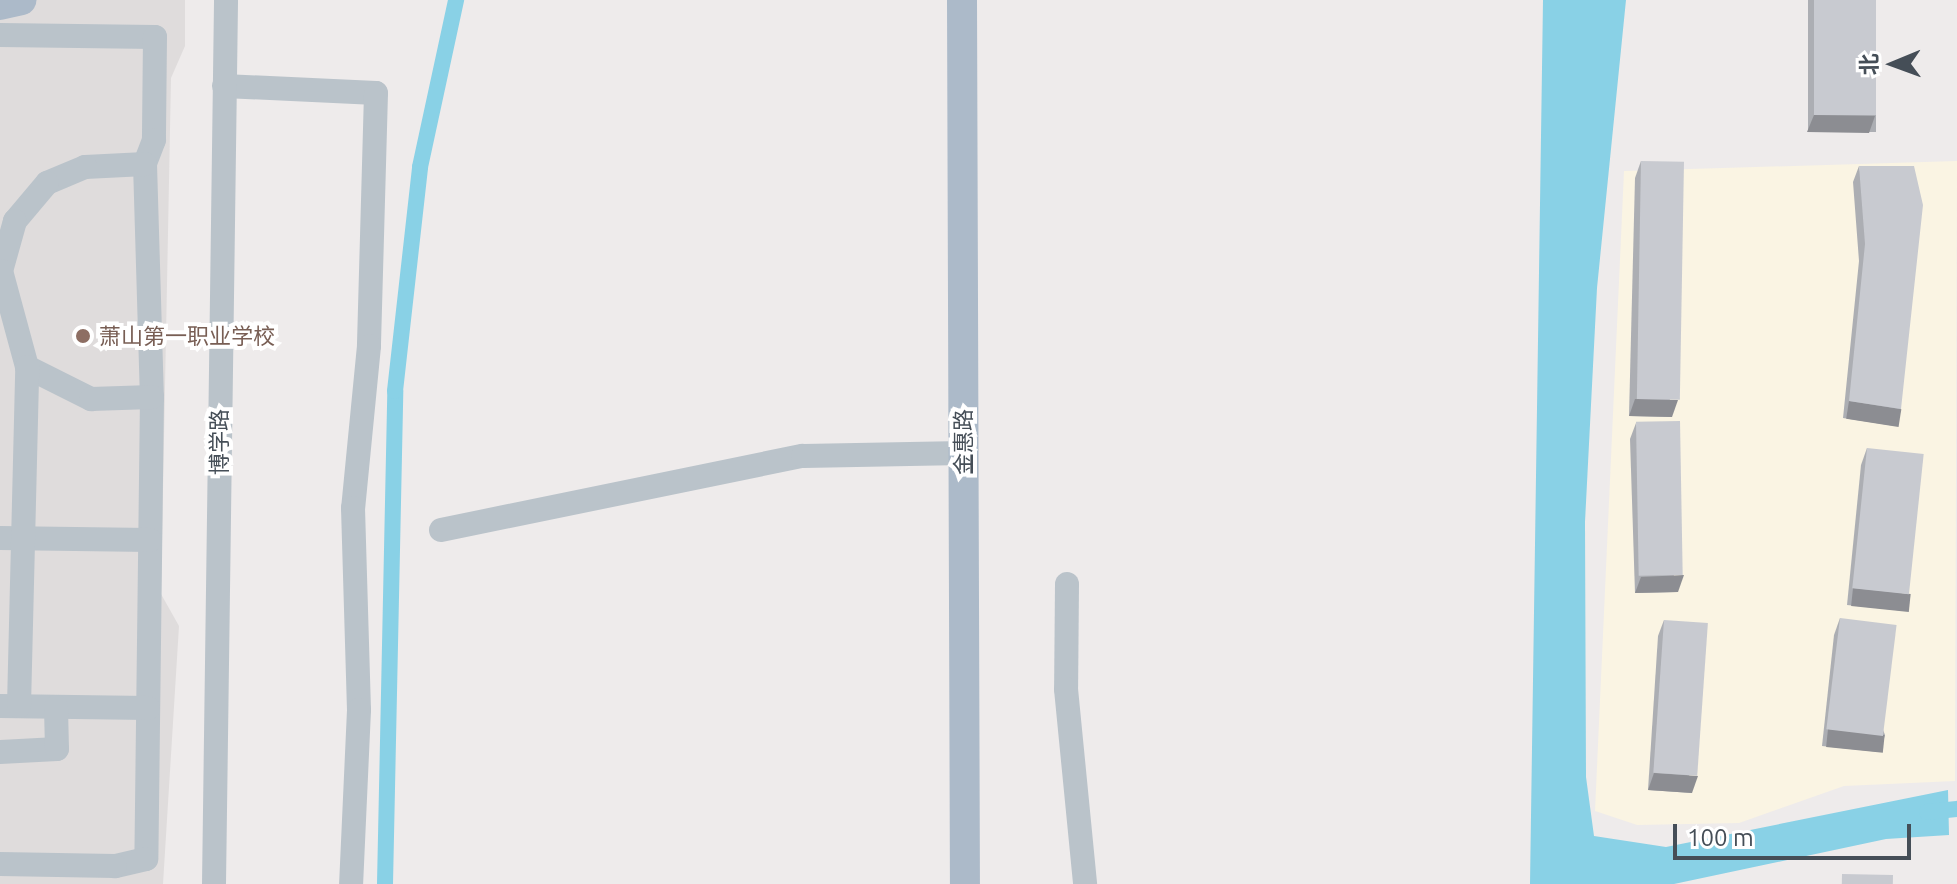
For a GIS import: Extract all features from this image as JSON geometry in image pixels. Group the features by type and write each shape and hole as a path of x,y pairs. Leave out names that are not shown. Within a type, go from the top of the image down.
{"main road":[{"path":"0,5 21,0"},
{"name":"金惠路","path":"962,0 965,884"}],"street":[{"name":"博学路","path":"214,884 226,0"},
{"path":"0,35 155,37 154,140 145,164 152,397 146,859 115,866 0,864"},
{"path":"224,86 376,93 369,346 353,508 359,710 351,884"},
{"path":"145,164 85,167 47,183 15,221 1,271 27,367 11,538 9,706 148,708"},
{"path":"27,367 91,399 152,397"},
{"path":"441,530 803,456 963,453"},
{"path":"11,538 150,540"},
{"path":"1067,584 1066,689 1085,850 1085,884"},
{"path":"0,752 57,749 56,707"}],"shaded area":[{"name":"萧山第一职业学校","path":"0,0 185,0 185,46 171,78 161,594 179,626 163,884 0,884"},
{"path":"1957,161 1955,781 1844,786 1739,823 1637,825 1595,811 1624,171"}],"water":[{"path":"1543,0 1626,0 1597,288 1585,522 1586,777 1594,836 1666,847 1948,790 1949,835 1886,839 1674,884 1530,884"}],"building":[{"path":"1814,0 1876,0 1876,115 1814,115"},
{"path":"1641,161 1684,162 1680,400 1637,399"},
{"path":"1859,166 1914,166 1923,205 1901,409 1849,401 1865,244"},
{"path":"1680,421 1683,575 1639,576 1636,422"},
{"path":"1867,448 1924,454 1909,594 1852,588"},
{"path":"1840,618 1897,625 1883,736 1826,729"},
{"path":"1664,620 1708,623 1697,776 1653,773"},
{"path":"1842,874 1893,875 1893,884 1842,884"}],"waterway":[{"path":"385,884 395,391 420,167 456,0"},
{"path":"1927,812 1957,809"}],"place":[{"name":"萧山第一职业学校","path":"83,336"}]}
